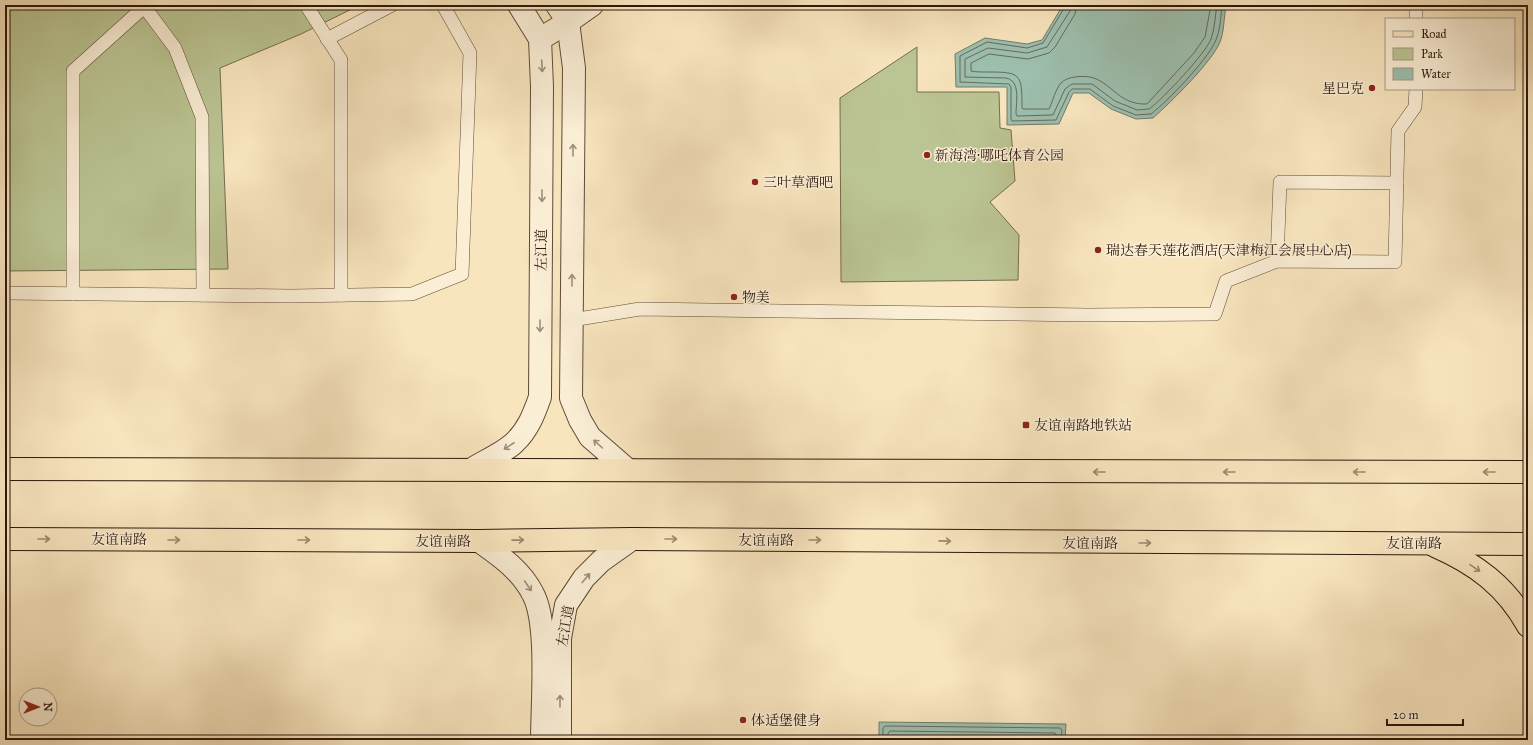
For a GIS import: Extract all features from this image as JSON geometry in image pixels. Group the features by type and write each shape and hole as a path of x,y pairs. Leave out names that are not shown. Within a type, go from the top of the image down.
{"main road":[{"path":"5,469 1528,472"},
{"name":"友谊南路","path":"5,539 479,541 632,539 1111,543 1528,544"},
{"path":"1428,543 1452,554 1487,576 1503,590 1528,626"}],"street":[{"path":"540,39 563,14 592,5"},
{"name":"左江道","path":"472,469 513,444 524,432 533,416 540,397 542,95 540,39 527,8"},
{"path":"563,14 574,68 571,398 590,437 628,470"},
{"name":"左江道","path":"560,740 560,638 566,605 584,578 601,561 632,539"},
{"name":"左江道","path":"479,541 503,558 520,573 534,595 542,621 542,740"}],"lane":[{"path":"306,5 341,60 341,295"},
{"path":"327,39 392,5"},
{"path":"5,293 203,295 412,294 462,274 470,53 443,5"},
{"path":"1416,5 1416,18"},
{"path":"74,294 74,71 144,6 175,48 202,117 203,295"},
{"path":"572,320 640,309 1088,315 1215,314 1226,281 1277,261 1395,262 1398,131 1415,107 1416,90"},
{"path":"1277,261 1280,182 1397,183"}],"green space":[{"path":"5,5 360,5 301,34 220,68 228,269 5,271"},
{"name":"新海湾·哪吒体育公园","path":"917,47 917,92 999,92 1000,128 1011,130 1015,181 990,202 1019,235 1018,280 841,282 840,98"}],"water":[{"path":"1063,5 1226,6 1221,38 1216,50 1190,82 1153,118 1136,119 1111,109 1089,93 1073,93 1059,124 1007,125 1007,87 956,87 955,54 985,38 1027,44 1042,40"},
{"path":"879,722 1066,724 1065,740 879,740"}],"place":[{"name":"星巴克","path":"1372,88"},
{"name":"新海湾·哪吒体育公园","path":"927,155"},
{"name":"三叶草酒吧","path":"755,182"},
{"name":"瑞达春天莲花酒店(天津梅江会展中心店)","path":"1098,250"},
{"name":"物美","path":"734,297"},
{"name":"友谊南路地铁站","path":"1026,425"},
{"name":"体适堡健身","path":"743,720"}]}
